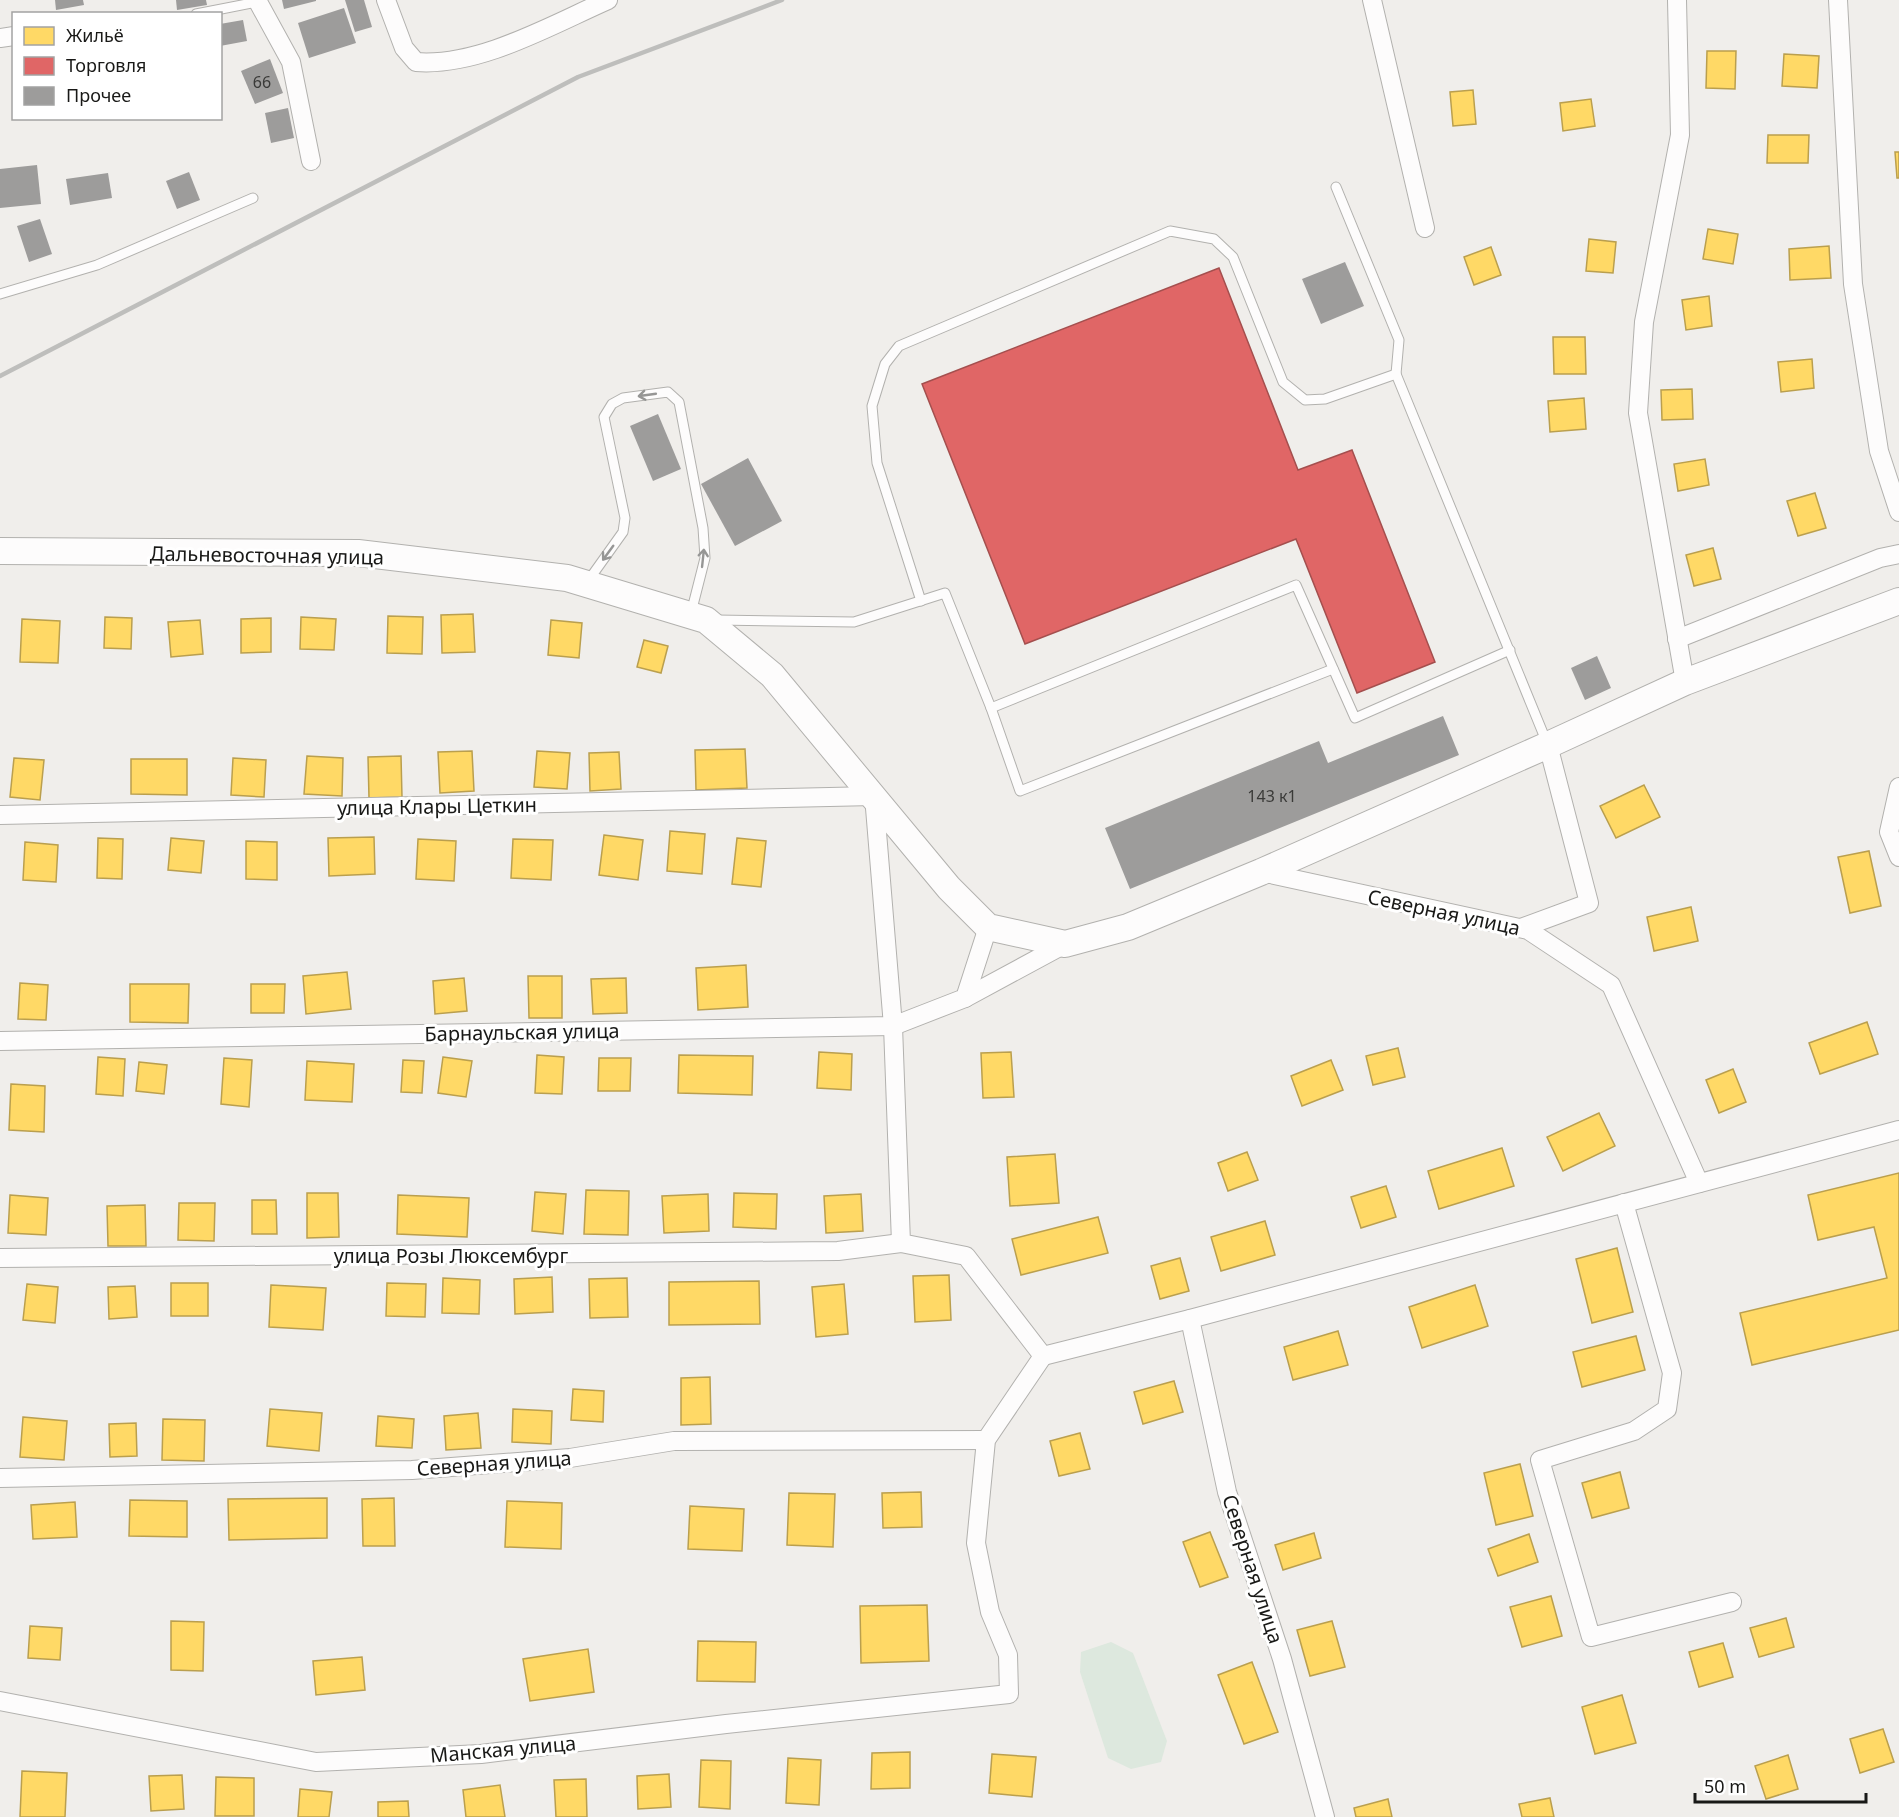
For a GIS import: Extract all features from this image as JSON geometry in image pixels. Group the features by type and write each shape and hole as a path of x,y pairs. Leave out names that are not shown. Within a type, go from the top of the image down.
{"street":[{"path":"386,0 404,48 416,63 434,64 496,50 608,0"},
{"path":"1372,0 1425,228"},
{"path":"1677,0 1680,135 1644,321 1638,413 1685,682"},
{"path":"1838,0 1852,284 1879,451 1899,512"},
{"path":"257,1 291,62 311,161"},
{"name":"Дальневосточная улица","path":"0,552 358,553 567,578 698,617"},
{"path":"1677,639 1880,558 1899,554"},
{"path":"698,617 772,675 949,888 988,927 1065,944 1128,927 1261,872 1548,746 1685,682 1899,601"},
{"path":"1521,928 1589,903 1548,746"},
{"path":"1899,787 1889,832 1899,857"},
{"path":"874,796 893,1026 901,1243"},
{"name":"улица Клары Цеткин","path":"0,815 874,796"},
{"name":"Северная улица","path":"1261,872 1528,930 1611,985 1699,1183"},
{"path":"965,998 988,927"},
{"name":"Барнаульская улица","path":"0,1041 893,1026 965,998 1065,944"},
{"path":"987,1440 1043,1356 1899,1130"},
{"path":"1624,1203 1672,1374 1667,1409 1634,1431 1540,1460 1591,1637 1731,1602"},
{"name":"улица Розы Люксембург","path":"0,1258 838,1251 901,1243 966,1256 1043,1356"},
{"name":"Северная улица","path":"1190,1319 1227,1492 1282,1659 1325,1817"},
{"name":"Северная улица","path":"0,1478 412,1470 570,1458 674,1442 987,1440"},
{"name":"Манская улица","path":"0,1701 316,1762 481,1754 1009,1694 1008,1655 990,1612 976,1543 987,1440"}],"lane":[{"path":"205,12 257,1"},
{"path":"1335,187 1400,340 1396,374 1548,746"},
{"path":"0,294 97,265 253,198"},
{"path":"921,601 877,463 872,406 885,364 899,346 1170,231 1214,239 1233,257 1283,382 1305,400 1325,399 1396,374"},
{"path":"586,584 623,532 625,518 604,417 612,404 623,398 668,392 680,402 703,528 705,558 698,617 854,622 945,593 991,708 1020,792 1333,669"},
{"path":"991,708 1296,585 1355,718 1510,650"}],"shaded area":[{"path":"1111,1642 1133,1653 1167,1741 1161,1762 1131,1769 1108,1758 1080,1672 1081,1652"}],"building: Жильё":[{"path":"1707,51 1736,51 1735,89 1706,88"},
{"path":"1784,54 1819,56 1817,88 1782,86"},
{"path":"1473,90 1476,124 1453,126 1450,92"},
{"path":"1591,99 1595,126 1563,131 1560,103"},
{"path":"1768,135 1809,135 1808,163 1767,163"},
{"path":"1895,152 1899,152 1899,178 1897,178"},
{"path":"1708,229 1738,234 1733,264 1703,259"},
{"path":"1589,239 1616,242 1613,273 1586,271"},
{"path":"1829,246 1831,278 1790,280 1789,249"},
{"path":"1491,247 1501,275 1474,285 1464,257"},
{"path":"1709,296 1712,326 1686,330 1682,300"},
{"path":"1553,337 1585,337 1586,374 1554,374"},
{"path":"1812,359 1814,388 1781,392 1778,362"},
{"path":"1692,389 1693,419 1662,420 1661,390"},
{"path":"1584,398 1586,429 1550,432 1548,401"},
{"path":"1705,459 1709,485 1678,491 1674,464"},
{"path":"1815,493 1826,528 1798,536 1787,501"},
{"path":"1713,548 1721,579 1694,586 1686,555"},
{"path":"473,614 475,652 442,653 441,615"},
{"path":"388,616 423,617 422,654 387,653"},
{"path":"105,617 132,618 131,649 104,648"},
{"path":"301,617 336,619 334,650 300,649"},
{"path":"271,618 271,652 241,653 241,619"},
{"path":"22,619 60,621 58,663 20,662"},
{"path":"200,620 203,654 171,657 168,622"},
{"path":"551,620 582,623 579,658 548,655"},
{"path":"644,640 668,646 661,673 637,667"},
{"path":"745,749 747,788 696,790 695,750"},
{"path":"472,751 474,791 440,793 438,752"},
{"path":"537,751 570,753 567,789 534,787"},
{"path":"619,752 621,789 590,791 589,753"},
{"path":"307,756 343,758 342,796 304,794"},
{"path":"401,756 402,797 369,798 368,757"},
{"path":"14,758 44,760 40,800 10,797"},
{"path":"233,758 266,760 264,797 231,795"},
{"path":"131,759 187,759 187,795 131,794"},
{"path":"1644,785 1660,817 1616,838 1600,806"},
{"path":"670,831 705,834 702,874 667,871"},
{"path":"604,835 643,840 638,880 599,875"},
{"path":"374,837 375,874 329,876 328,838"},
{"path":"98,838 123,839 122,879 97,878"},
{"path":"171,838 204,841 201,873 168,870"},
{"path":"737,838 766,841 761,887 732,884"},
{"path":"418,839 456,841 454,881 416,879"},
{"path":"513,839 553,840 551,880 511,878"},
{"path":"246,841 277,842 277,880 246,879"},
{"path":"25,842 58,845 56,882 23,880"},
{"path":"1869,851 1881,906 1850,913 1838,857"},
{"path":"1691,907 1698,941 1654,951 1647,917"},
{"path":"746,965 748,1007 698,1010 696,968"},
{"path":"347,972 351,1009 306,1014 303,976"},
{"path":"528,976 562,976 562,1018 529,1018"},
{"path":"464,978 467,1011 435,1014 433,981"},
{"path":"626,978 627,1013 593,1014 591,979"},
{"path":"20,983 48,985 46,1020 18,1019"},
{"path":"130,984 189,984 188,1023 130,1022"},
{"path":"251,984 285,984 284,1013 251,1013"},
{"path":"1867,1022 1878,1054 1820,1074 1809,1043"},
{"path":"1398,1048 1405,1077 1373,1085 1366,1056"},
{"path":"819,1052 852,1054 851,1090 817,1088"},
{"path":"1011,1052 1014,1097 983,1098 981,1053"},
{"path":"537,1055 564,1057 562,1094 535,1093"},
{"path":"679,1055 753,1056 752,1095 678,1093"},
{"path":"98,1057 125,1059 123,1096 96,1094"},
{"path":"443,1057 472,1061 466,1097 438,1093"},
{"path":"224,1058 252,1060 249,1107 221,1104"},
{"path":"599,1058 631,1058 630,1091 598,1091"},
{"path":"403,1060 424,1061 422,1093 401,1092"},
{"path":"1331,1060 1343,1090 1302,1106 1291,1076"},
{"path":"307,1061 354,1064 352,1102 305,1100"},
{"path":"139,1062 167,1065 164,1094 136,1091"},
{"path":"1733,1069 1746,1102 1719,1113 1706,1080"},
{"path":"11,1084 45,1086 44,1132 9,1130"},
{"path":"1599,1113 1615,1146 1563,1171 1547,1137"},
{"path":"1502,1148 1514,1186 1439,1209 1428,1171"},
{"path":"1247,1152 1258,1180 1228,1191 1218,1163"},
{"path":"1055,1154 1059,1203 1010,1206 1007,1157"},
{"path":"1899,1173 1899,1330 1752,1365 1740,1313 1887,1278 1874,1227 1818,1240 1808,1195"},
{"path":"1386,1186 1396,1217 1361,1228 1351,1197"},
{"path":"586,1190 629,1191 628,1235 584,1234"},
{"path":"535,1192 566,1194 563,1234 532,1231"},
{"path":"307,1193 338,1193 339,1237 307,1238"},
{"path":"734,1193 777,1194 776,1229 733,1227"},
{"path":"708,1194 709,1231 664,1233 662,1196"},
{"path":"861,1194 863,1231 826,1233 824,1196"},
{"path":"10,1195 48,1198 46,1235 8,1233"},
{"path":"398,1195 469,1198 467,1237 397,1234"},
{"path":"252,1200 276,1200 277,1234 252,1234"},
{"path":"179,1203 215,1203 214,1241 178,1240"},
{"path":"145,1205 146,1246 108,1246 107,1206"},
{"path":"1098,1217 1108,1253 1021,1275 1012,1239"},
{"path":"1265,1221 1275,1255 1221,1271 1211,1237"},
{"path":"1617,1248 1633,1312 1592,1323 1576,1259"},
{"path":"1180,1258 1189,1291 1160,1299 1151,1266"},
{"path":"949,1275 951,1320 915,1322 913,1276"},
{"path":"552,1277 553,1312 515,1314 514,1279"},
{"path":"443,1278 480,1280 479,1314 442,1313"},
{"path":"627,1278 628,1317 590,1318 589,1279"},
{"path":"759,1281 760,1324 669,1325 669,1282"},
{"path":"171,1283 208,1283 208,1316 171,1316"},
{"path":"387,1283 426,1284 425,1317 386,1316"},
{"path":"27,1284 58,1287 55,1323 23,1320"},
{"path":"844,1284 848,1334 816,1337 812,1287"},
{"path":"271,1285 326,1288 323,1330 269,1327"},
{"path":"1475,1285 1488,1326 1422,1348 1409,1307"},
{"path":"135,1286 137,1317 109,1319 108,1287"},
{"path":"1338,1331 1348,1365 1293,1380 1284,1347"},
{"path":"1636,1336 1645,1370 1582,1387 1573,1352"},
{"path":"710,1377 711,1424 681,1425 681,1378"},
{"path":"1174,1381 1183,1412 1143,1424 1134,1392"},
{"path":"573,1389 604,1391 603,1422 571,1420"},
{"path":"270,1409 322,1413 319,1451 267,1446"},
{"path":"513,1409 552,1411 551,1444 512,1442"},
{"path":"478,1413 481,1448 446,1450 444,1416"},
{"path":"378,1416 414,1419 412,1448 376,1446"},
{"path":"23,1417 67,1421 64,1460 20,1457"},
{"path":"163,1419 205,1420 204,1461 162,1460"},
{"path":"136,1423 137,1456 110,1457 109,1424"},
{"path":"1080,1433 1090,1469 1059,1476 1050,1441"},
{"path":"1520,1464 1533,1516 1496,1525 1484,1473"},
{"path":"1620,1472 1629,1508 1592,1518 1582,1483"},
{"path":"921,1492 922,1527 883,1528 882,1493"},
{"path":"789,1493 835,1494 833,1547 787,1545"},
{"path":"327,1498 327,1538 229,1540 228,1499"},
{"path":"394,1498 395,1546 363,1546 362,1499"},
{"path":"130,1500 187,1501 187,1537 129,1536"},
{"path":"507,1501 562,1503 561,1549 505,1547"},
{"path":"75,1502 77,1537 33,1539 31,1505"},
{"path":"690,1506 744,1509 742,1551 688,1549"},
{"path":"1210,1532 1228,1577 1200,1587 1183,1542"},
{"path":"1314,1533 1321,1558 1283,1570 1275,1545"},
{"path":"1529,1534 1538,1562 1498,1576 1488,1549"},
{"path":"1551,1596 1562,1636 1522,1647 1510,1607"},
{"path":"927,1605 929,1661 861,1663 860,1606"},
{"path":"1786,1618 1794,1647 1759,1657 1750,1628"},
{"path":"171,1621 204,1622 203,1671 171,1670"},
{"path":"1332,1621 1345,1667 1310,1676 1297,1630"},
{"path":"30,1626 62,1628 60,1660 28,1658"},
{"path":"698,1641 756,1642 755,1682 697,1681"},
{"path":"1723,1643 1733,1677 1699,1687 1689,1652"},
{"path":"588,1649 594,1692 530,1701 523,1659"},
{"path":"362,1657 365,1690 316,1695 313,1661"},
{"path":"1252,1662 1278,1732 1244,1744 1218,1675"},
{"path":"1622,1695 1636,1743 1595,1754 1582,1707"},
{"path":"1883,1729 1894,1762 1860,1773 1850,1739"},
{"path":"910,1752 910,1788 871,1789 872,1753"},
{"path":"992,1754 1036,1757 1032,1797 989,1793"},
{"path":"1788,1755 1798,1789 1766,1799 1755,1766"},
{"path":"788,1758 821,1760 819,1805 786,1803"},
{"path":"701,1760 731,1761 730,1809 699,1807"},
{"path":"22,1771 67,1773 65,1817 20,1817"},
{"path":"669,1774 671,1807 638,1809 637,1776"},
{"path":"182,1775 184,1809 151,1811 149,1776"},
{"path":"216,1777 254,1778 254,1816 215,1816"},
{"path":"586,1779 587,1817 556,1817 554,1780"},
{"path":"500,1785 505,1817 466,1817 463,1790"},
{"path":"300,1789 332,1792 329,1817 298,1817"},
{"path":"1550,1798 1554,1817 1522,1817 1519,1804"},
{"path":"1388,1799 1392,1817 1356,1817 1354,1808"},
{"path":"408,1801 409,1817 378,1817 378,1802"}],"building: Торговля":[{"path":"1219,268 1298,470 1352,450 1435,662 1357,693 1296,539 1025,644 922,384"}],"building: Прочее":[{"path":"55,0 83,0 84,5 56,10"},
{"path":"176,0 206,0 207,5 177,10"},
{"path":"282,0 316,0 316,1 284,9"},
{"path":"345,0 364,0 372,27 355,32"},
{"path":"344,8 356,43 309,58 298,23"},
{"path":"243,20 247,41 222,46 222,24"},
{"path":"270,59 283,93 255,104 241,71"},
{"path":"288,108 294,138 271,143 265,113"},
{"path":"37,165 41,204 0,208 0,169"},
{"path":"189,172 200,200 177,209 166,181"},
{"path":"108,173 112,198 70,205 66,179"},
{"path":"40,219 52,254 29,262 17,226"},
{"path":"1345,262 1364,306 1321,324 1302,279"},
{"path":"658,414 681,469 653,481 630,426"},
{"path":"748,458 782,521 735,546 701,484"},
{"path":"1597,656 1611,688 1585,700 1571,668"},
{"path":"1443,716 1459,755 1130,889 1105,828 1319,741 1328,763"}],"railway":[{"path":"0,376 578,77 782,0"}]}
